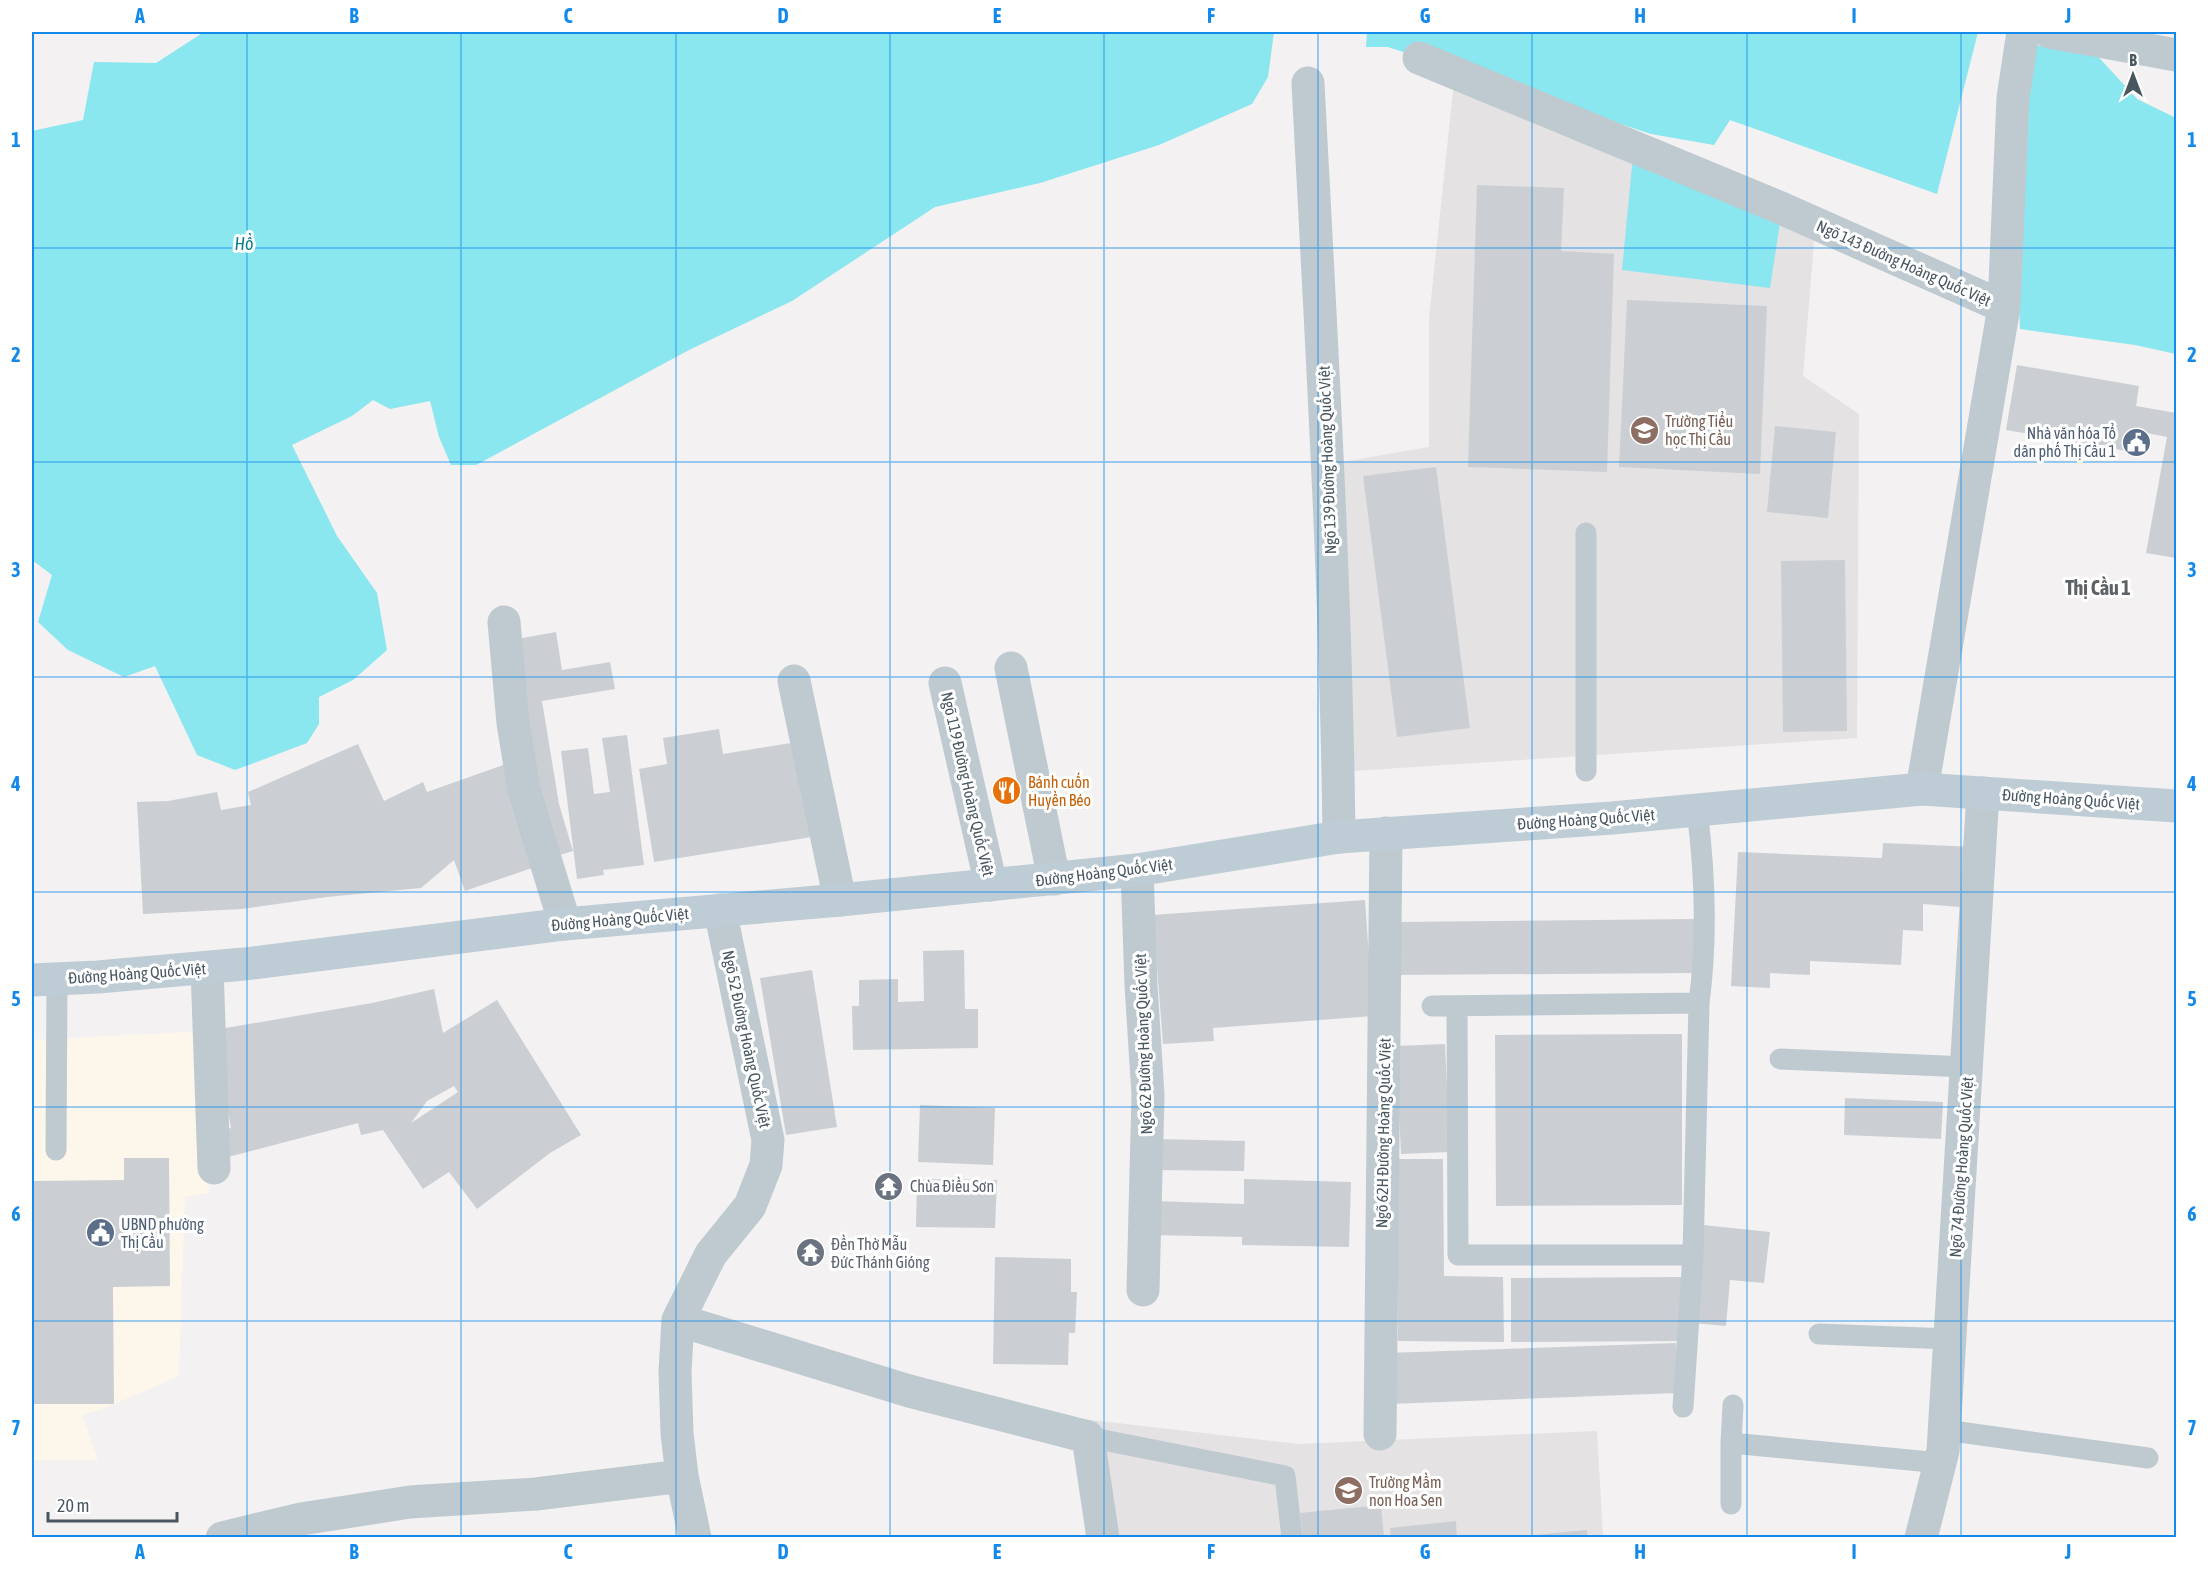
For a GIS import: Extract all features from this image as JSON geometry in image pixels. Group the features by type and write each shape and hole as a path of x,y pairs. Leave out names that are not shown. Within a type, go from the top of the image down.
{"main road":[{"name":"Đường Hoàng Quốc Việt","path":"44,980 207,968 565,924 840,900 1137,870 1339,837 1697,810 1922,789 2176,806"}],"street":[{"path":"2004,307 2013,98 2023,32"},
{"path":"2049,32 2176,55"},
{"name":"Ngõ 143 Đường Hoàng Quốc Việt","path":"1419,58 1780,208 2004,307 1922,789"},
{"name":"Ngõ 139 Đường Hoàng Quốc Việt","path":"1308,83 1337,711 1339,837"},
{"path":"504,622 513,723 524,790 565,924"},
{"path":"1011,668 1054,879"},
{"path":"794,681 840,900"},
{"name":"Ngõ 119 Đường Hoàng Quốc Việt","path":"945,683 991,885"},
{"name":"Ngõ 74 Đường Hoàng Quốc Việt","path":"1921,1538 1941,1463 1945,1430 1983,793"},
{"name":"Ngõ 62H Đường Hoàng Quốc Việt","path":"1380,1434 1386,833"},
{"name":"Ngõ 62 Đường Hoàng Quốc Việt","path":"1137,870 1148,1095 1143,1290"},
{"name":"Ngõ 52 Đường Hoàng Quốc Việt","path":"695,1538 682,1476 677,1432 675,1371 678,1320 711,1254 750,1206 766,1165 768,1140 720,910"},
{"path":"207,968 214,1168"},
{"path":"678,1320 909,1391 1088,1437 1102,1538"},
{"path":"222,1538 302,1519 411,1502 536,1494 682,1476"}],"lane":[{"path":"1586,533 1586,771"},
{"path":"1683,1407 1693,1255 1699,1003 1704,968 1702,846 1697,810"},
{"path":"44,980 56,1150"},
{"path":"1432,1006 1699,1003"},
{"path":"1457,1006 1458,1255 1693,1255"},
{"path":"1780,1059 1967,1066"},
{"path":"1819,1334 1950,1338"},
{"path":"1731,1504 1733,1405"},
{"path":"1945,1430 2148,1458"},
{"path":"1088,1437 1285,1476 1292,1538"},
{"path":"1731,1443 1941,1463"}],"shaded area":[{"name":"Trường Tiểu học Thị Cầu","path":"1454,82 1815,230 1803,376 1859,414 1857,738 1353,771 1324,465 1429,447 1429,318"},
{"path":"207,1031 209,1193 185,1197 179,1376 103,1409 82,1415 98,1460 32,1460 32,1040"},
{"name":"Trường Mầm non Hoa Sen","path":"1083,1419 1299,1444 1597,1431 1603,1537 1104,1537"}],"water":[{"name":"Hồ","path":"204,32 1274,32 1268,77 1252,104 1159,145 1040,183 935,207 792,301 689,350 476,465 451,465 439,437 430,401 390,409 373,400 352,416 292,445 337,536 377,593 387,650 353,680 319,697 319,724 307,743 235,770 197,755 155,666 124,677 68,650 38,622 52,575 32,560 32,131 83,120 94,62 156,63"},
{"path":"1367,32 1978,32 1937,194 1730,120 1714,145 1651,134 1388,47 1366,47"},
{"path":"2032,45 2093,51 2137,99 2176,118 2176,354 2135,345 2020,329 2019,307"},
{"path":"1633,156 1781,216 1770,288 1622,270"}],"building":[{"path":"1477,185 1564,188 1561,251 1614,254 1607,472 1468,467"},
{"path":"1627,300 1767,306 1760,474 1619,467"},
{"path":"2017,365 2139,386 2136,406 2176,413 2176,558 2146,553 2167,437 2137,431 2133,452 2006,430"},
{"path":"1775,426 1836,432 1828,518 1767,512"},
{"path":"1436,467 1470,728 1397,737 1363,476"},
{"path":"1845,560 1847,731 1783,732 1781,561"},
{"path":"556,632 562,670 610,662 615,689 542,701 559,804 573,851 550,858 511,640"},
{"path":"719,729 723,754 803,741 818,836 654,862 639,769 667,764 663,738"},
{"path":"627,735 644,865 603,870 604,875 577,879 561,751 588,748 594,794 610,792 602,738"},
{"path":"358,744 384,801 423,782 427,792 506,764 538,866 465,891 454,860 421,888 327,897 242,909 143,914 137,802 168,801 217,792 221,810 251,805 248,792"},
{"path":"1883,843 1976,847 1972,908 1923,904 1923,931 1903,930 1901,965 1810,961 1810,975 1770,973 1770,988 1731,986 1738,852 1882,858"},
{"path":"1365,900 1373,1016 1213,1028 1214,1041 1163,1044 1153,915"},
{"path":"1694,919 1695,973 1392,975 1392,922"},
{"path":"964,950 965,1009 978,1009 978,1048 853,1050 852,1006 859,1006 859,980 898,979 898,1002 924,1001 923,951"},
{"path":"812,970 837,1127 786,1135 760,978"},
{"path":"434,989 443,1033 497,1000 581,1135 550,1153 477,1209 449,1172 423,1189 383,1130 361,1135 358,1123 224,1158 217,1132 231,1128 214,1030 372,1003","holes":["454,1086 458,1092 411,1123 427,1101"]},
{"path":"1682,1034 1682,1205 1496,1206 1495,1035"},
{"path":"1445,1044 1450,1152 1401,1154 1396,1046"},
{"path":"1845,1098 1943,1102 1941,1139 1844,1135"},
{"path":"920,1105 995,1108 993,1165 918,1162"},
{"path":"1156,1139 1245,1141 1244,1171 1155,1170"},
{"name":"UBND phường Thị Cầu","path":"124,1158 169,1158 170,1286 113,1287 114,1404 32,1404 32,1181 124,1180"},
{"path":"1396,1159 1443,1159 1444,1276 1503,1277 1504,1342 1398,1341"},
{"path":"917,1179 997,1180 995,1228 916,1227"},
{"path":"1244,1179 1351,1182 1349,1247 1242,1245 1242,1237 1152,1235 1153,1201 1244,1204"},
{"path":"1703,1225 1770,1232 1764,1283 1730,1280 1726,1326 1693,1323"},
{"path":"995,1257 1071,1259 1071,1292 1077,1292 1075,1333 1069,1333 1068,1365 993,1364"},
{"path":"1682,1277 1682,1341 1511,1342 1511,1278"},
{"path":"1676,1343 1678,1393 1389,1404 1387,1353"},
{"path":"1381,1505 1384,1538 1303,1538 1300,1513"},
{"path":"1456,1521 1457,1538 1391,1538 1390,1528"},
{"path":"1587,1530 1588,1538 1523,1538 1523,1536"}],"place":[{"name":"Trường Tiểu học Thị Cầu","path":"1644,430"},
{"name":"Nhà văn hóa Tổ dân phố Thị Cầu 1","path":"2137,442"},
{"name":"Bánh cuốn Huyền Béo","path":"1007,791"},
{"name":"Chùa Điều Sơn","path":"889,1186"},
{"name":"UBND phường Thị Cầu","path":"100,1233"},
{"name":"Đền Thờ Mẫu Đức Thánh Gióng","path":"810,1253"},
{"name":"Trường Mầm non Hoa Sen","path":"1348,1491"}],"district":[{"name":"Thị Cầu 1","path":"2098,588"}]}
